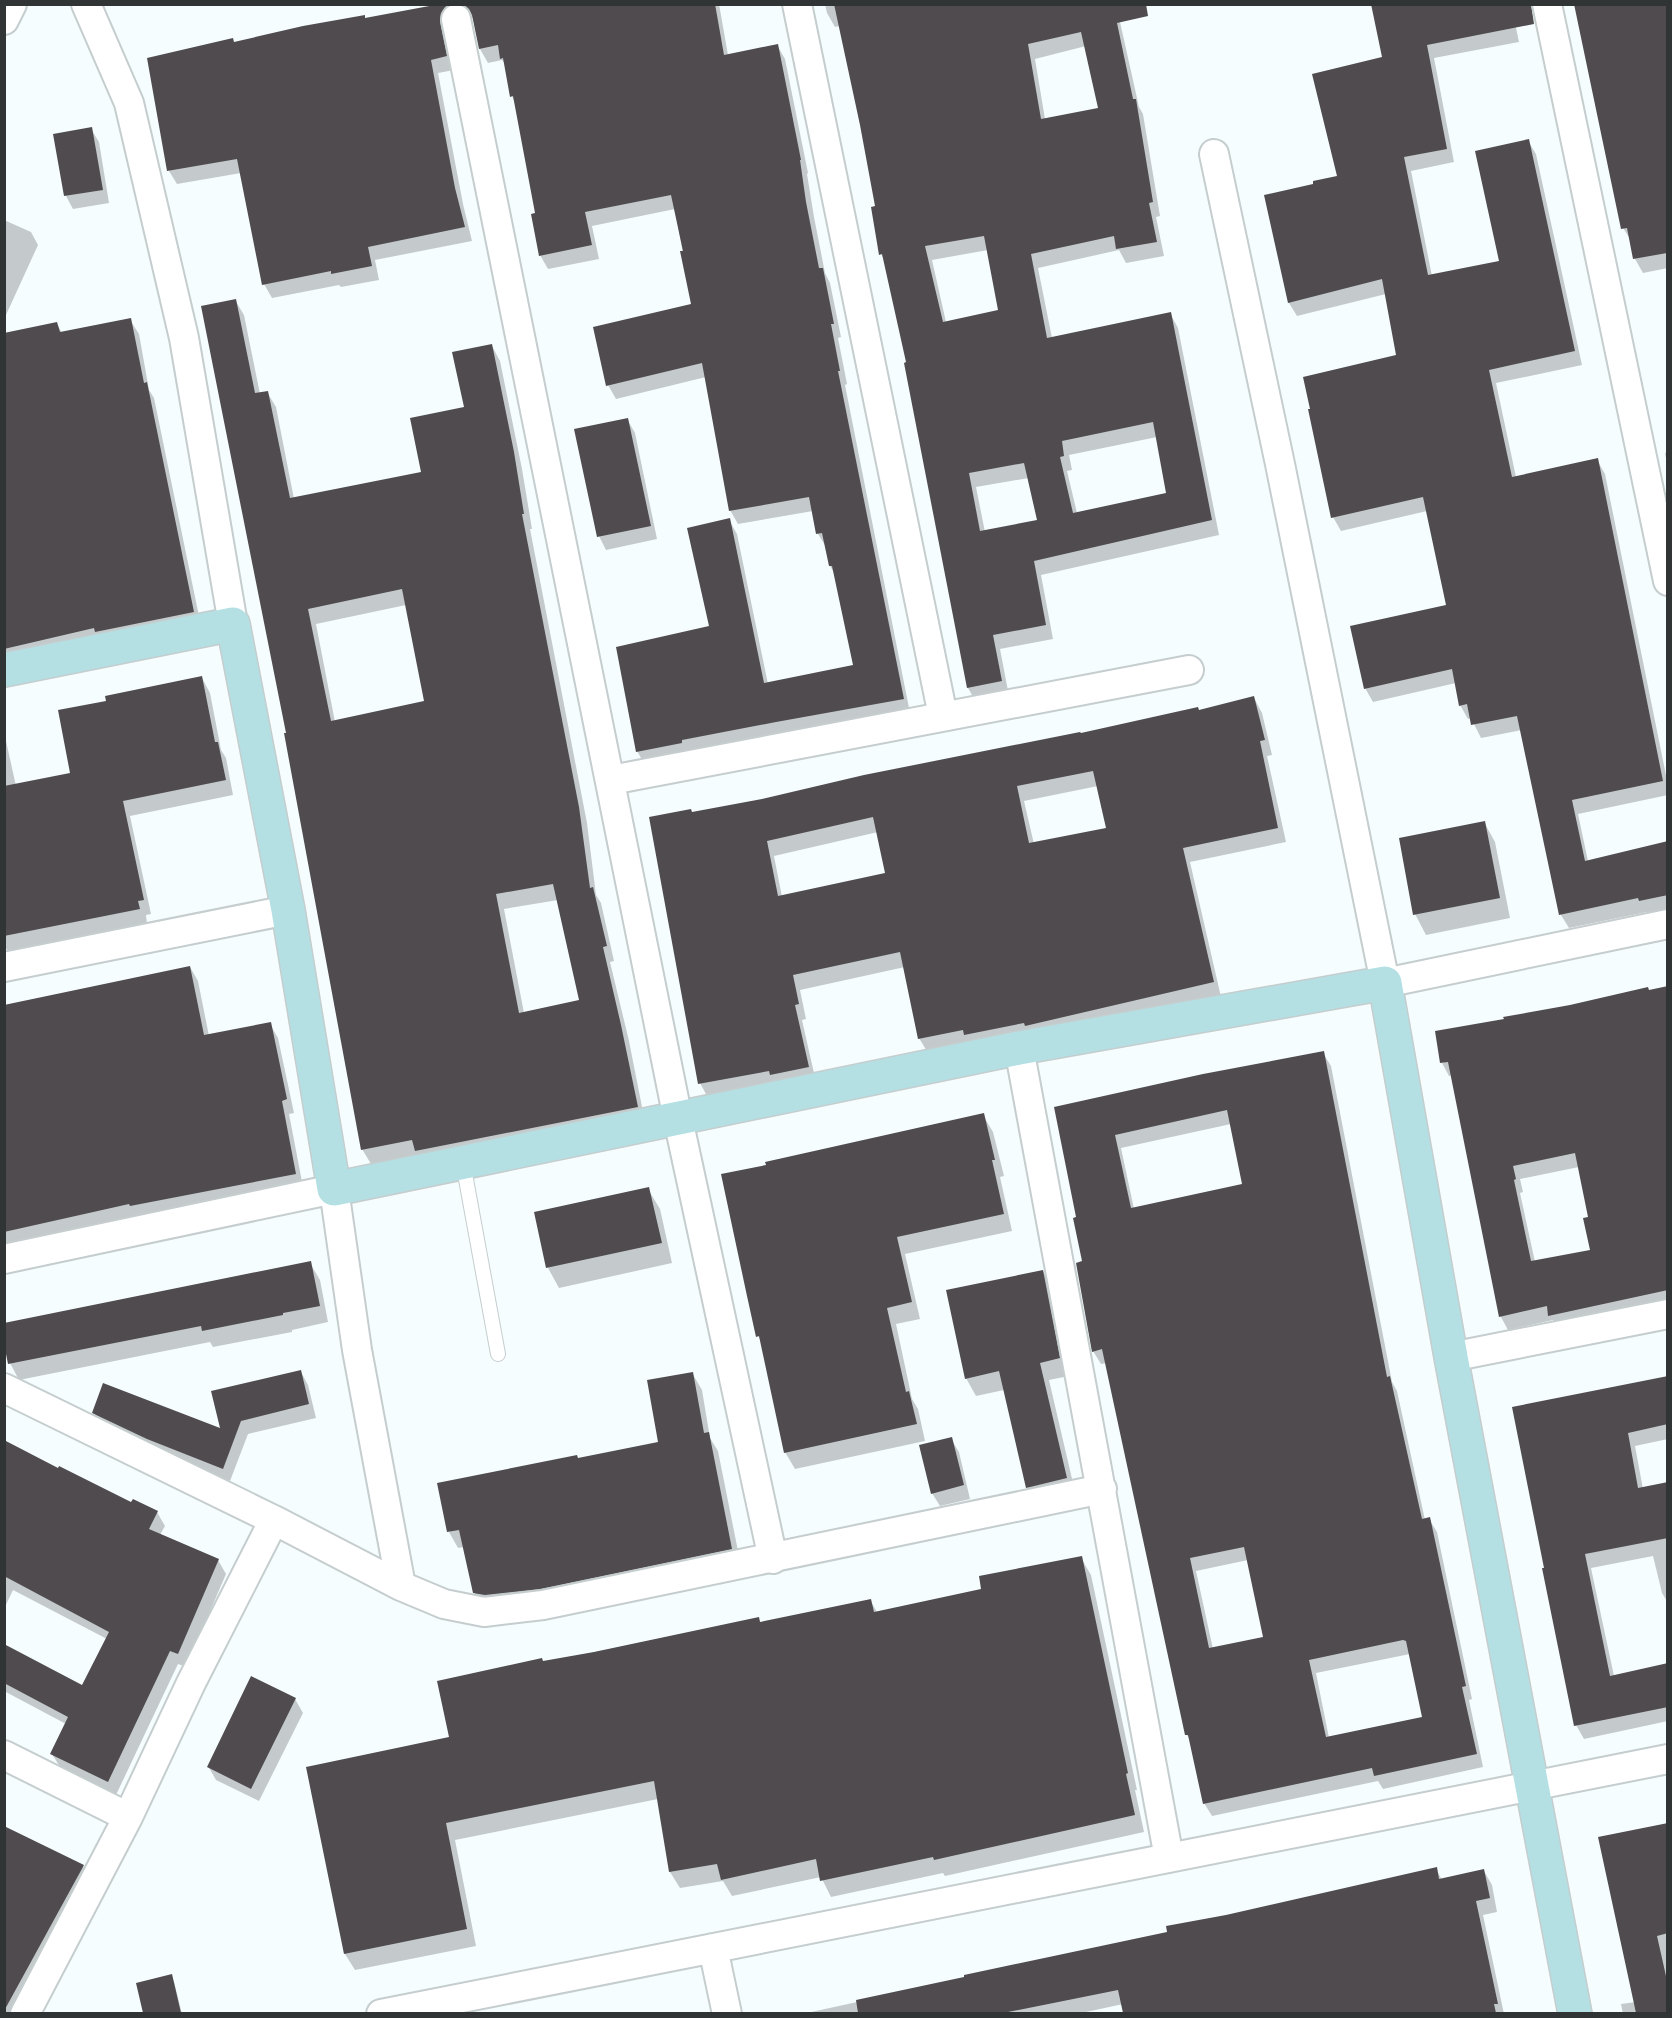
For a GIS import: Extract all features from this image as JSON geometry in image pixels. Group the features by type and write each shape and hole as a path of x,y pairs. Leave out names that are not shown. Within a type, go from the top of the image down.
{"street":[{"path":"4,20 12,4"},
{"path":"87,4 129,103 179,315 233,624 288,910 334,1189 357,1350 401,1586"},
{"path":"797,4 943,716"},
{"path":"1547,4 1667,576"},
{"path":"456,19 678,1119 773,1559"},
{"path":"1214,154 1385,983 1451,1357 1575,2013"},
{"path":"4,670 233,624"},
{"path":"611,780 1189,670"},
{"path":"4,967 288,910"},
{"path":"4,1259 1019,1048 1385,983 1668,924"},
{"path":"1019,1048 1102,1489 1168,1858"},
{"path":"1451,1357 1668,1314"},
{"path":"4,1388 274,1520 401,1586 444,1604 484,1612 543,1605 1102,1489"},
{"path":"25,2013 128,1817 191,1683 274,1520"},
{"path":"4,1755 128,1817"},
{"path":"381,2013 1668,1760"},
{"path":"713,1948 727,2013"}],"lane":[{"path":"463,1163 498,1354"}],"building":[{"path":"449,4 441,13 440,22 447,56 431,60 455,188 465,227 368,247 372,266 331,274 331,271 262,285 237,159 167,171 147,58 233,38 234,42 303,26 365,15 365,18"},
{"path":"463,4 715,4 724,55 778,44 819,268 823,268 834,324 831,324 840,371 838,371 904,699 682,740 682,743 636,752 616,647 709,626 687,528 730,518 764,683 853,665 832,566 829,566 822,533 816,534 809,497 729,511 702,363 606,386 593,327 691,304 671,195 585,212 592,245 539,256 531,214 535,213 513,96 510,97 503,58 500,59 498,45 479,49 472,15"},
{"path":"834,4 1146,4 1148,16 1117,23 1133,99 1136,99 1153,202 1149,203 1157,242 1116,249 1114,236 1031,254 1047,338 1171,312 1212,520 1034,561 1046,625 993,635 1002,681 967,688 904,363 906,362 882,254 879,255 871,207 875,206","holes":["1081,32 1098,108 1041,119 1028,44","984,236 998,310 943,322 925,246","1153,422 1166,493 1073,513 1060,457 1064,456 1062,441","1024,463 1037,520 980,531 969,473"]},
{"path":"1371,4 1531,4 1534,24 1427,45 1447,149 1404,157 1428,275 1499,261 1475,151 1529,139 1575,351 1489,370 1512,477 1598,458 1663,781 1572,800 1585,861 1668,841 1668,895 1639,901 1638,898 1559,915 1517,716 1471,725 1467,704 1459,706 1452,669 1364,689 1350,626 1446,605 1423,497 1331,518 1308,409 1310,409 1303,377 1396,355 1382,279 1288,303 1264,195 1337,176 1312,74 1382,57"},
{"path":"1574,4 1668,4 1667,253 1633,259 1627,228 1621,229"},
{"path":"92,127 103,190 64,196 53,134"},
{"path":"236,299 255,393 268,391 290,498 421,472 410,418 464,407 452,352 492,344 514,452 524,514 522,514 579,807 590,888 593,887 607,946 603,947 638,1107 415,1151 412,1140 361,1150 284,733 286,733 201,306","holes":["402,589 424,701 331,721 308,609","553,884 579,1000 519,1013 496,894"]},
{"path":"131,318 144,383 147,382 194,612 95,632 94,628 4,649 4,333 57,322 60,332"},
{"path":"628,418 651,526 597,537 574,429"},
{"path":"202,676 215,742 218,742 226,780 123,801 144,900 138,901 140,909 4,936 4,786 70,773 58,710 106,701 105,696"},
{"path":"1254,696 1265,740 1260,741 1278,828 1183,848 1214,982 1025,1026 1024,1023 964,1035 963,1030 918,1039 900,952 793,975 799,1004 795,1005 809,1067 770,1075 769,1071 698,1084 649,817 691,809 692,812 762,799 864,775 1081,733 1198,707 1199,710","holes":["1093,771 1106,828 1029,843 1017,786","873,817 885,873 778,896 767,841"]},
{"path":"1485,821 1500,898 1413,915 1399,838"},
{"path":"190,966 204,1035 271,1022 287,1099 282,1101 296,1174 130,1206 129,1204 4,1232 4,1005"},
{"path":"1668,986 1668,1290 1548,1316 1547,1306 1499,1317 1448,1062 1440,1063 1435,1031 1504,1019 1503,1017 1570,1005 1648,987 1649,990","holes":["1575,1153 1588,1217 1583,1218 1590,1250 1531,1261 1513,1166"]},
{"path":"1324,1051 1387,1377 1390,1376 1422,1519 1430,1517 1466,1686 1462,1687 1477,1754 1374,1776 1372,1768 1203,1804 1188,1735 1185,1735 1102,1349 1092,1352 1076,1263 1082,1261 1073,1218 1076,1217 1054,1107 1203,1074","holes":["1227,1110 1242,1184 1131,1208 1115,1135","1244,1547 1263,1637 1209,1648 1190,1558","1406,1641 1422,1717 1326,1737 1309,1660"]},
{"path":"984,1113 1004,1214 897,1237 912,1302 887,1308 906,1392 909,1391 917,1424 784,1453 721,1174"},
{"path":"649,1187 662,1243 546,1268 534,1212"},
{"path":"311,1261 320,1306 202,1331 201,1326 8,1364 4,1344 4,1323"},
{"path":"1043,1270 1060,1358 1040,1363 1067,1478 1026,1488 999,1371 965,1379 946,1290"},
{"path":"301,1370 309,1404 241,1421 223,1469 147,1439 92,1413 103,1383 220,1428 211,1391"},
{"path":"693,1372 704,1433 709,1432 732,1549 540,1589 485,1595 473,1593 459,1530 447,1532 437,1483 577,1455 578,1458 658,1442 647,1380"},
{"path":"1668,1376 1668,1424 1628,1433 1638,1488 1668,1482 1668,1538 1585,1554 1610,1676 1668,1663 1668,1707 1574,1726 1512,1407"},
{"path":"952,1437 964,1485 931,1494 919,1445"},
{"path":"4,1440 131,1502 133,1499 158,1511 149,1529 219,1559 178,1654 170,1651 108,1782 50,1754 68,1717 4,1683 4,1644 82,1685 109,1632 4,1576"},
{"path":"1082,1556 1135,1815 934,1860 933,1857 820,1881 816,1859 721,1880 717,1864 669,1872 654,1781 446,1823 467,1929 344,1954 306,1767 449,1737 437,1681 542,1658 543,1661 594,1652 759,1617 760,1622 871,1599 874,1612 981,1589 979,1576"},
{"path":"251,1676 296,1698 251,1789 207,1767"},
{"path":"1668,1823 1668,1933 1657,1936 1668,1985 1668,2013 1636,2013 1598,1837"},
{"path":"4,1826 84,1865 4,2011"},
{"path":"1437,1867 1439,1879 1484,1869 1490,1898 1476,1901 1498,2004 1494,2004 1496,2013 1123,2013 1118,1990 1003,2013 858,2013 856,2000 1167,1932 1166,1926 1226,1915"},
{"path":"172,1974 181,2013 143,2013 136,1983"}]}
